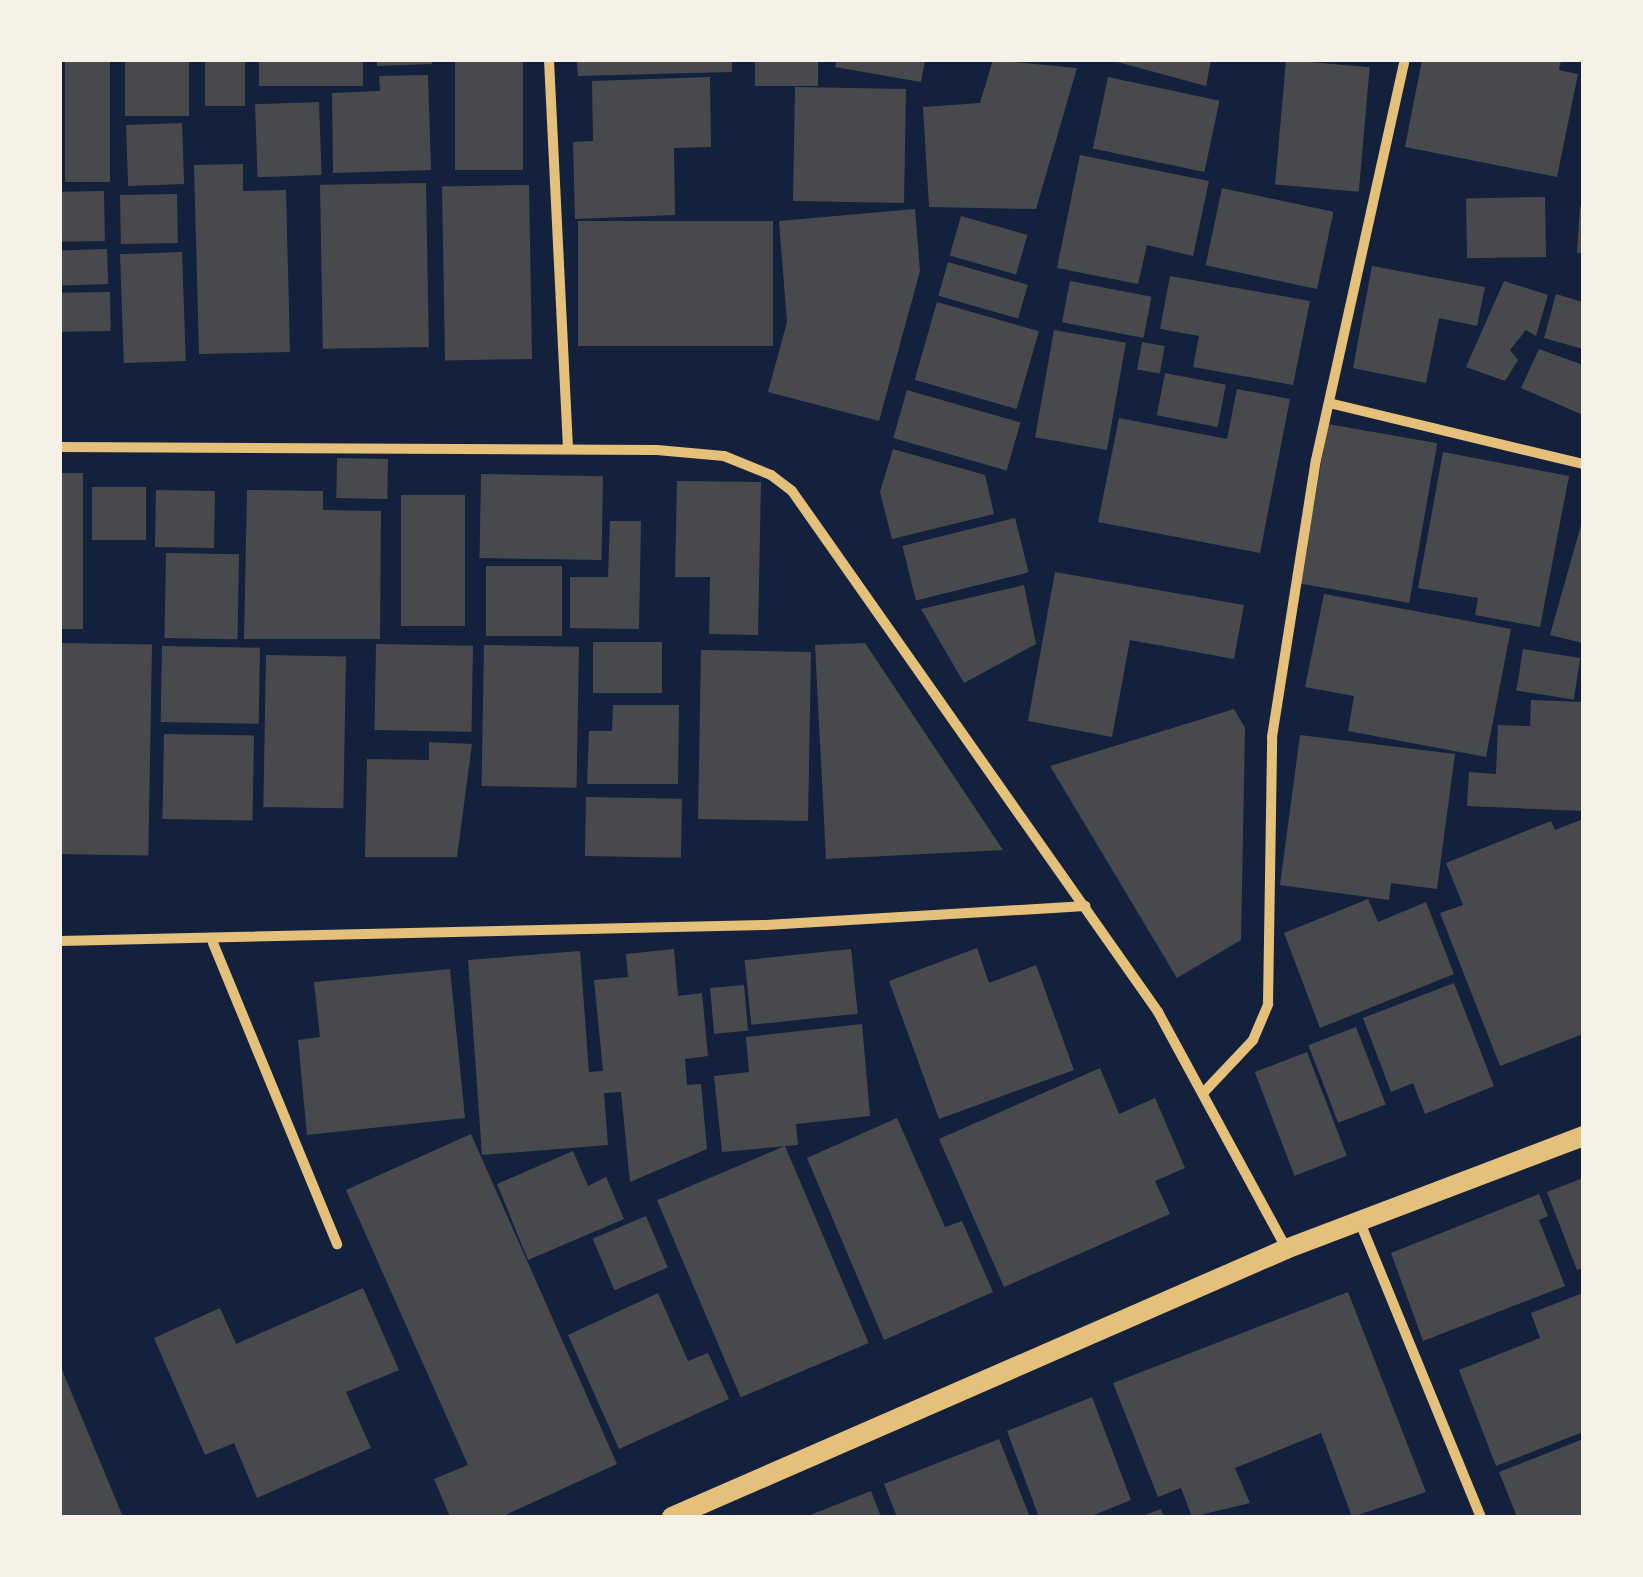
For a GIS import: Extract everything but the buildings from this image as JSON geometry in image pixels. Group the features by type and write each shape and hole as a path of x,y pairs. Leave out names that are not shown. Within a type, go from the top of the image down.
{"main road":[{"path":"672,1517 1286,1249 1583,1136"}],"street":[{"path":"549,60 568,449"},
{"path":"1204,1091 1253,1040 1268,1004 1272,737 1329,403 1405,60"},
{"path":"1329,403 1583,464"},
{"path":"60,447 568,449 724,456 792,491 1086,906 1204,1091 1286,1249"},
{"path":"60,941 213,943 1086,906"},
{"path":"213,943 337,1244"},
{"path":"1359,1220 1481,1517"}]}
